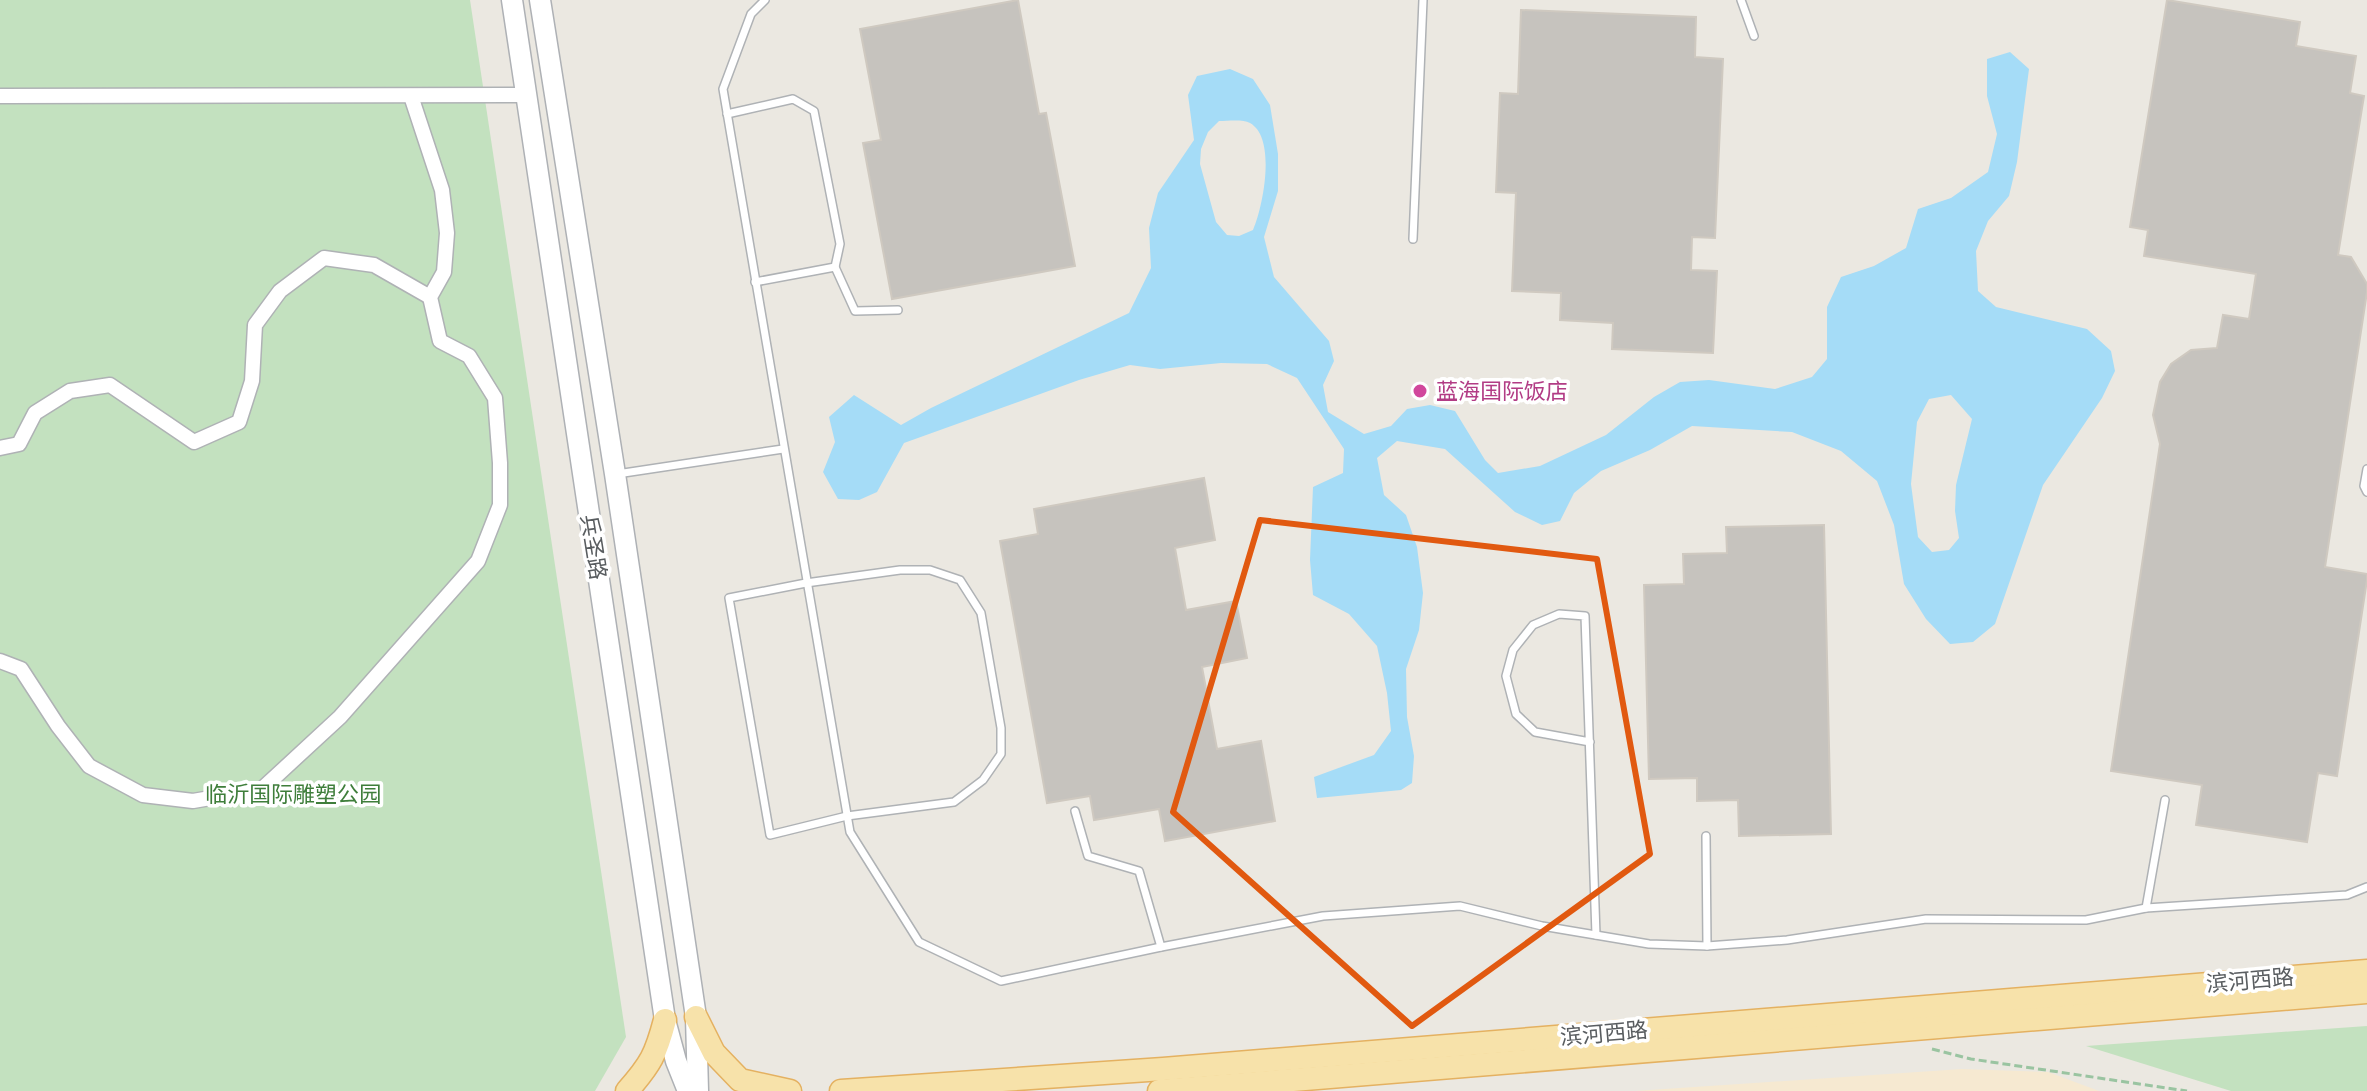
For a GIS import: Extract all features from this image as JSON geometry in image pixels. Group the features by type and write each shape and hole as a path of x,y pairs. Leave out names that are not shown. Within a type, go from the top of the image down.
{"main road":[{"name":"兵圣路","path":"512,0 665,1020 688,1091"},
{"name":"兵圣路","path":"540,0 696,1017 698,1091"},
{"name":"滨河西路","path":"841,1091 1178,1068 2367,971"},
{"name":"滨河西路","path":"1159,1091 2367,992"},
{"path":"696,1017 714,1053 740,1080 790,1091"},
{"path":"627,1091 657,1051 665,1020"}],"street":[{"path":"0,96 526,95"},
{"path":"0,661 21,669 58,726 89,766 143,795 193,801 262,789 340,717 478,561 500,505 495,398 469,356 440,341 430,297 444,272 447,233 442,190 411,96"},
{"path":"0,448 19,444 35,413 70,391 110,385 194,442 239,422 252,381 255,325 280,291 324,258 374,265 430,297"}],"lane":[{"path":"765,0 751,14 723,89 727,114 850,832 919,942 1001,981 1323,916 1460,906 1542,926 1649,944 1707,946 1787,940 1926,919 2086,920 2146,908 2347,895 2367,887"},
{"path":"1413,239 1423,0"},
{"path":"1741,0 1754,36"},
{"path":"727,114 793,99 814,111 840,244 835,267 855,311 898,310"},
{"path":"755,282 835,267"},
{"path":"615,474 783,449"},
{"path":"2367,469 2364,486 2367,492"},
{"path":"900,570 930,570 960,580 981,613 1001,728 1001,754 983,780 954,802 847,816 770,835 729,598 806,583 900,570"},
{"path":"1590,742 1535,732 1516,714 1506,676 1513,650 1533,625 1559,614 1585,616 1590,742 1596,935"},
{"path":"2146,908 2165,800"},
{"path":"1075,811 1088,856 1139,871 1161,947"},
{"path":"1706,836 1707,946"}],"path":[{"path":"1927,1048 1971,1059 2187,1091"}],"highlighted area":[{"path":"1260,520 1597,559 1650,854 1412,1026 1173,812"}],"green space":[{"name":"临沂国际雕塑公园","path":"0,0 470,0 626,1037 595,1091 0,1091"},
{"path":"2367,1026 2367,1091 2231,1091 2086,1046"}],"sand":[{"path":"1962,1069 2048,1072 2099,1091 1635,1091"}],"water":[{"path":"2010,52 2029,69 2017,162 2009,196 1988,221 1976,251 1978,291 1996,307 2087,329 2111,351 2115,371 2102,398 2043,485 1995,624 1973,642 1950,644 1926,619 1904,584 1894,525 1877,481 1841,451 1792,432 1692,426 1650,450 1601,471 1574,493 1560,521 1542,525 1515,512 1445,449 1397,441 1377,458 1384,495 1406,515 1417,547 1423,593 1419,630 1406,669 1407,717 1414,756 1412,783 1401,790 1317,798 1314,777 1374,755 1391,731 1377,646 1349,614 1313,595 1310,560 1313,487 1343,473 1344,449 1297,378 1267,364 1221,363 1160,369 1130,365 1079,380 904,443 877,492 859,500 838,499 823,472 835,442 829,417 854,395 901,425 1129,313 1151,268 1149,228 1158,193 1194,140 1188,95 1197,76 1230,69 1253,79 1270,105 1278,154 1278,191 1264,237 1274,277 1329,341 1334,361 1323,385 1328,412 1364,434 1391,426 1407,409 1430,405 1455,411 1485,460 1498,473 1540,466 1606,435 1654,397 1680,382 1709,380 1775,389 1812,377 1827,359 1827,307 1841,277 1874,266 1906,248 1918,209 1951,198 1988,172 1997,134 1987,96 1987,59","holes":["1219,121 1250,123 1263,143 1265,174 1261,206 1253,230 1239,236 1227,235 1216,222 1200,164 1201,149 1208,132","1951,395 1972,419 1956,485 1955,511 1959,538 1949,550 1932,552 1918,537 1911,484 1917,422 1929,399"]}],"building":[{"path":"1018,0 1039,114 1046,113 1075,266 892,299 863,143 881,140 860,29"},
{"path":"2167,0 2300,22 2296,46 2356,56 2350,93 2364,96 2338,255 2351,257 2367,284 2367,292 2325,567 2367,574 2367,580 2337,776 2318,773 2307,842 2196,825 2202,785 2111,771 2160,444 2153,415 2160,382 2171,364 2191,350 2217,348 2223,315 2249,319 2256,274 2144,256 2148,230 2130,227"},
{"path":"1521,10 1696,17 1695,57 1723,59 1715,238 1692,237 1691,270 1717,271 1713,353 1612,349 1613,323 1560,320 1561,293 1512,291 1516,193 1496,192 1500,93 1518,94"},
{"path":"1204,478 1215,540 1175,548 1186,610 1236,601 1247,658 1202,667 1217,749 1261,741 1275,821 1165,841 1159,809 1094,820 1090,796 1047,803 1000,541 1038,534 1034,509"},
{"path":"1824,525 1831,834 1739,836 1738,800 1697,801 1697,778 1649,779 1644,585 1684,584 1683,554 1727,553 1726,527"}],"place":[{"name":"蓝海国际饭店","path":"1420,391"}]}
